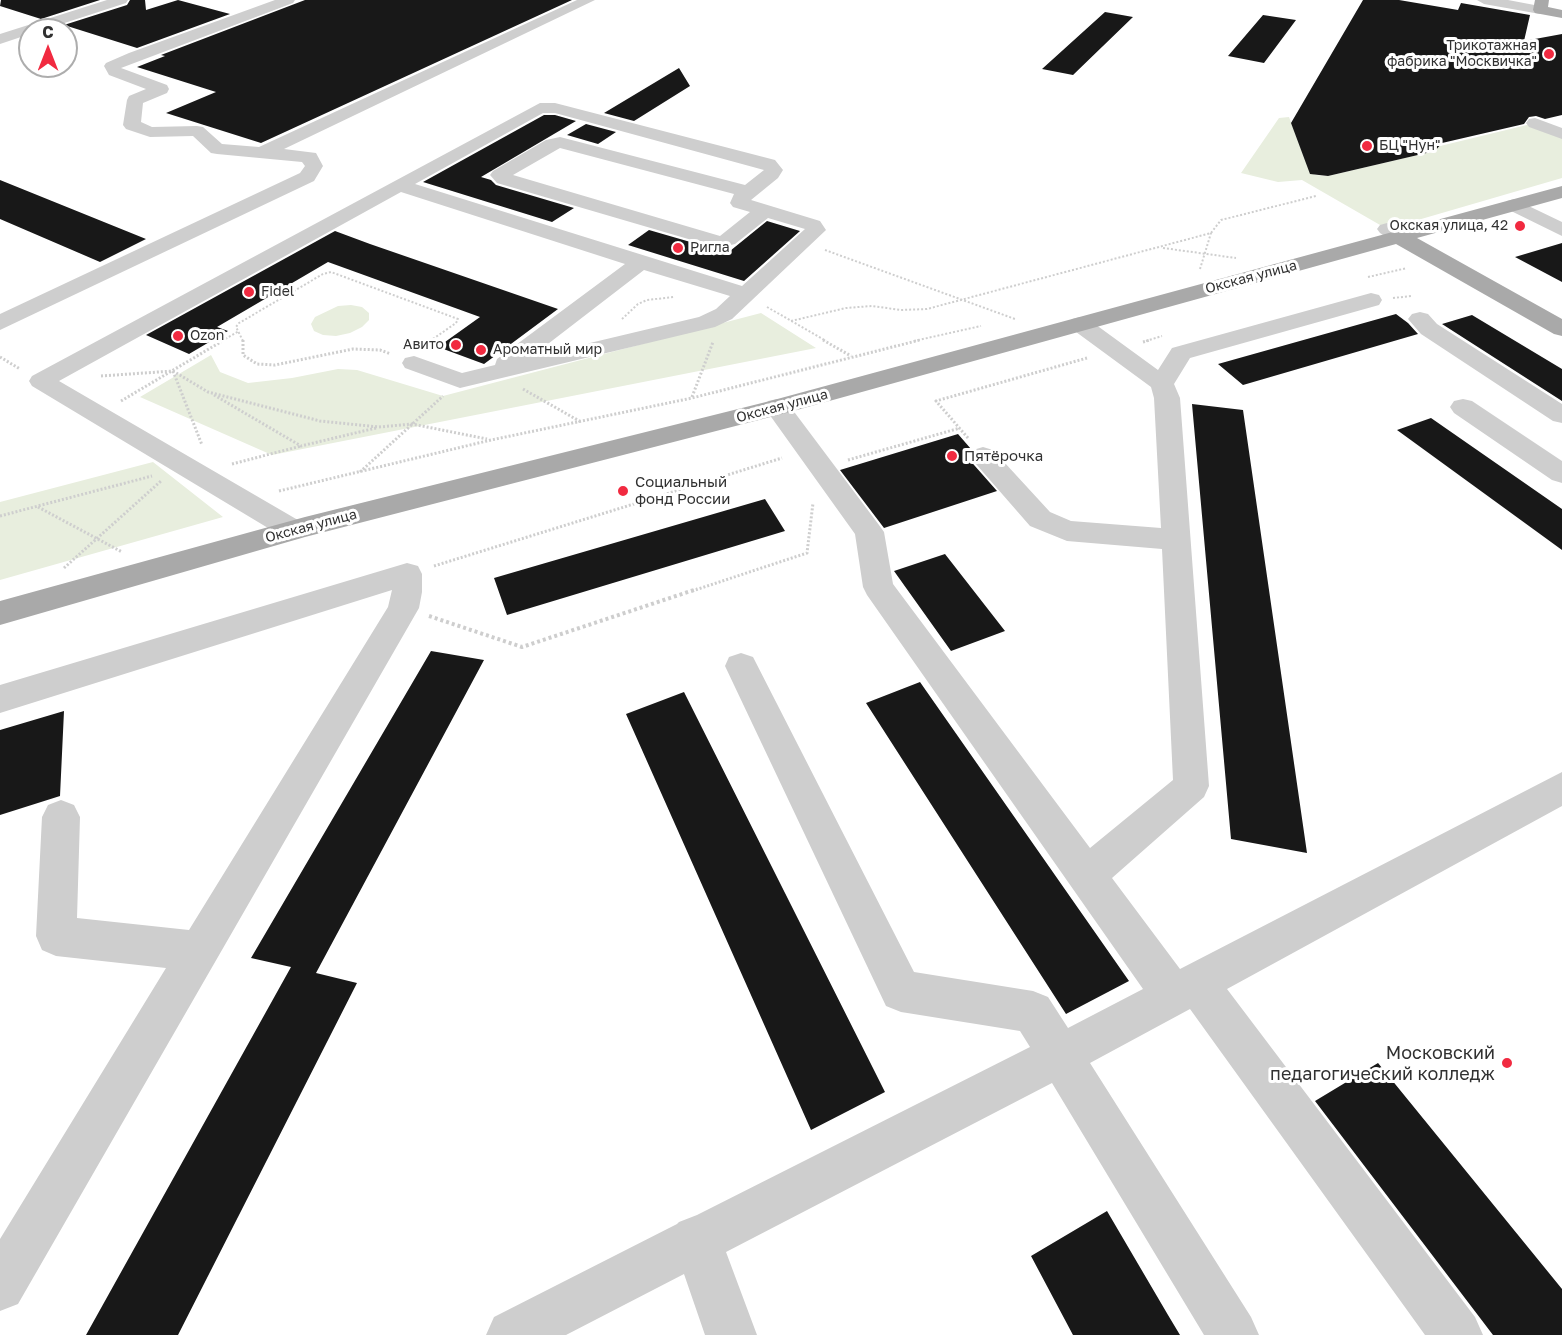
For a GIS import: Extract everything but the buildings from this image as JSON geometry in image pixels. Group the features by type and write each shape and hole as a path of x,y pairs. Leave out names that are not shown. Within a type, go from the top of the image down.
{"main road":[{"path":"1541,5 1562,14"},
{"name":"Окская улица","path":"0,613 293,530 777,407 1080,324 1393,233 1562,192"},
{"path":"1393,233 1562,329"}],"street":[{"path":"0,39 121,0"},
{"path":"0,323 307,177 314,166 309,158 217,149 197,131 150,132 132,125 135,100 161,89 115,72 112,66 288,0"},
{"path":"262,153 588,0"},
{"path":"1492,1 1541,5"},
{"path":"293,530 41,381 535,110 550,107 768,164 772,167 771,174 741,198 740,203 764,211 803,232 746,294 724,314 706,322 460,381 409,361"},
{"path":"1535,123 1562,134"},
{"path":"748,192 560,142 552,144 500,175 504,179 713,241 728,240 764,211"},
{"path":"398,185 746,294"},
{"path":"1514,205 1562,230"},
{"path":"495,373 641,262"},
{"path":"1162,384 1181,353 1371,300"},
{"path":"1420,319 1429,329 1562,414"},
{"path":"1080,324 1162,384 1167,398 1191,786 1087,875"},
{"path":"1540,401 1473,414 1562,474"},
{"path":"777,407 868,532 878,587 1087,875 1184,988 1457,1335"},
{"path":"983,456 1040,519 1067,531 1176,540"},
{"path":"0,699 405,591"},
{"path":"0,1286 199,951 405,591"},
{"path":"741,666 901,991 1033,1012 1233,1335"},
{"path":"512,1335 696,1239 1061,1055 1562,788"},
{"path":"61,817 56,936 199,951"},
{"path":"696,1239 731,1335"}],"path":[{"path":"1199,272 1211,233 1221,220 1316,196"},
{"path":"803,232 962,300 1023,322"},
{"path":"791,321 846,308 872,306 901,310 927,309 1211,233"},
{"path":"1159,247 1238,258"},
{"path":"331,272 458,319 409,361 380,350 364,348 343,350 275,365 257,364 243,355 243,339 236,327 239,323 323,274 331,272"},
{"path":"279,492 490,440 582,423 692,398 852,357 746,294"},
{"path":"692,398 724,314"},
{"path":"119,402 239,331"},
{"path":"172,371 203,447"},
{"path":"96,377 172,371 302,446"},
{"path":"495,373 582,423"},
{"path":"359,472 460,381"},
{"path":"208,392 320,421 379,427"},
{"path":"936,401 983,456"},
{"path":"222,466 379,427 412,424 490,440"},
{"path":"405,591 816,460 960,428"},
{"path":"405,591 522,647 807,553 816,460"},
{"path":"0,516 162,473"},
{"path":"63,568 165,478"},
{"path":"38,506 130,556"}],"green space":[{"path":"1289,117 1309,170 1315,175 1328,176 1435,151 1436,147 1535,123 1562,134 1562,178 1387,229 1302,180 1278,182 1241,173 1279,118"},
{"path":"338,306 362,307 369,313 369,320 362,327 336,336 323,335 314,331 311,324 315,317"},
{"path":"761,313 816,348 272,455 140,397 211,355 220,372 248,383 292,378 338,369 357,370 443,396"},
{"path":"153,462 223,517 0,580 0,502"}],"place":[{"name":"Трикотажная фабрика \"Москвичка\"","path":"1549,54"},
{"name":"БЦ \"Нун\"","path":"1367,146"},
{"name":"Окская улица, 42","path":"1520,226"},
{"name":"Ригла","path":"678,248"},
{"name":"Fidel","path":"249,292"},
{"name":"Ozon","path":"178,336"},
{"name":"Авито","path":"456,345"},
{"name":"Ароматный мир","path":"481,350"},
{"name":"Пятёрочка","path":"952,456"},
{"name":"Социальный фонд России","path":"623,491"},
{"name":"Московский педагогический колледж","path":"1507,1063"}]}
